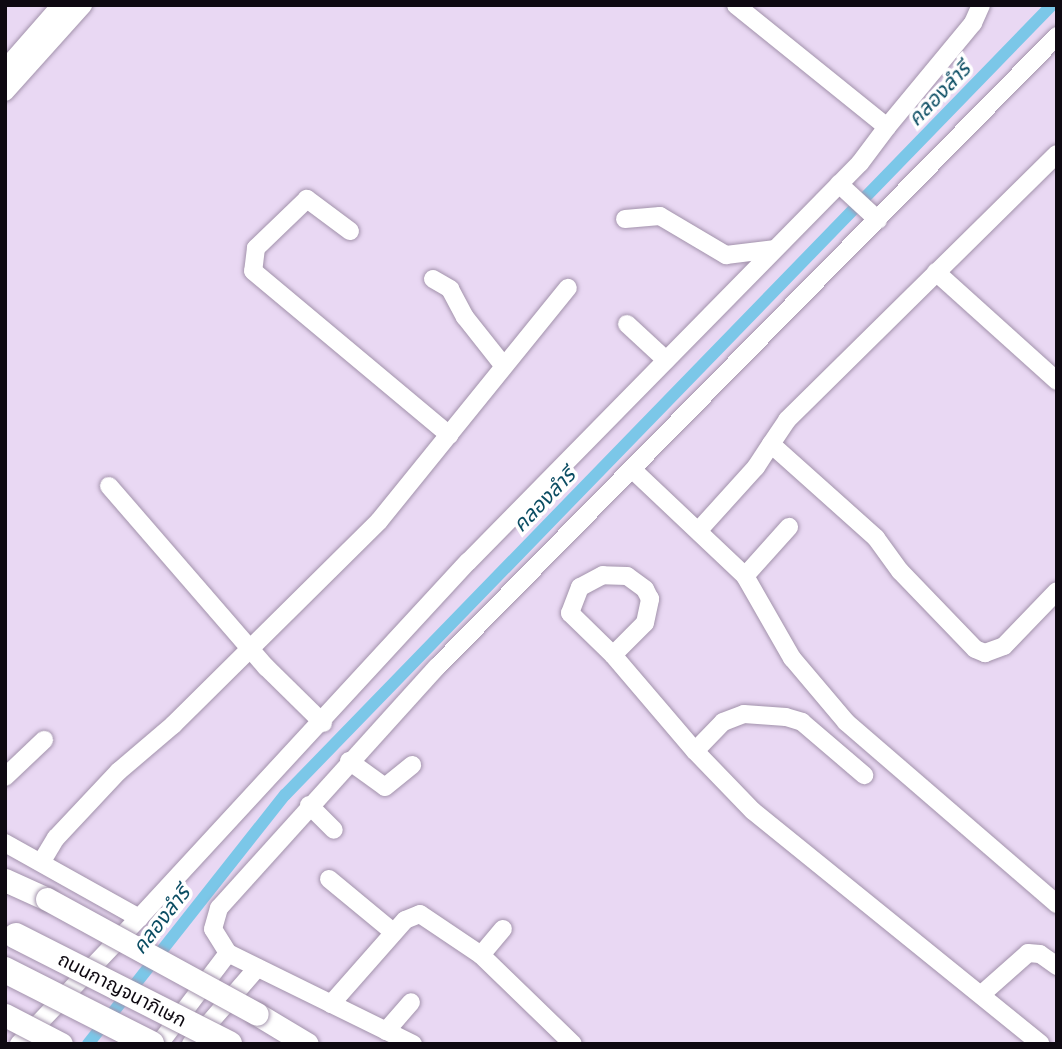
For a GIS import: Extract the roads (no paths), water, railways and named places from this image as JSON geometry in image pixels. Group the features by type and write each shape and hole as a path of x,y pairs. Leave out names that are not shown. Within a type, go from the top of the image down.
{"highway":[{"name":"ถนนกาญจนาภิเษก","path":"16,936 229,1044"},
{"name":"ถนนกาญจนาภิเษก","path":"5,970 151,1044"}],"main road":[{"path":"5,880 257,1014 307,1044"},
{"path":"5,1015 61,1044"}],"street":[{"path":"5,69 61,5"},
{"path":"5,92 83,5"},
{"path":"736,5 887,127"},
{"path":"19,1044 323,723 468,562 774,249 843,188 887,127 973,23 981,5"},
{"path":"413,1044 228,953 214,929 219,908 349,761 875,218 1057,36"},
{"path":"699,530 756,467 787,420 1057,154"},
{"path":"843,188 875,218"},
{"path":"349,232 307,199 256,248 253,271 449,435"},
{"path":"625,219 635,215 660,216 726,255 774,249"},
{"path":"936,272 1057,381"},
{"path":"433,279 450,289 469,323 503,365"},
{"path":"42,861 62,832 120,771 251,648 379,522 503,365 568,288"},
{"path":"627,324 666,360"},
{"path":"771,444 851,513 975,649 985,653 1004,646 1057,591"},
{"path":"633,470 699,530 744,576 792,658 846,722 1057,904"},
{"path":"109,486 251,648 323,723"},
{"path":"744,576 789,527"},
{"path":"613,654 645,623 650,599 636,581 603,575 580,587 570,613 613,654 695,751 763,819 983,993 1041,1044"},
{"path":"695,751 723,722 744,714 786,716 802,722 864,775"},
{"path":"5,777 44,740"},
{"path":"349,761 385,787 412,765"},
{"path":"309,805 334,830"},
{"path":"5,843 147,909"},
{"path":"329,879 393,932"},
{"path":"331,1004 393,932 409,916 419,914 481,955 573,1044"},
{"path":"481,955 503,929"},
{"path":"159,1044 228,953"},
{"path":"983,993 1028,953 1040,954 1057,965"},
{"path":"191,1044 257,968"},
{"path":"386,1031 411,1002"}],"waterway":[{"name":"คลองลำรี","path":"88,1044 285,795 1052,5"}]}
